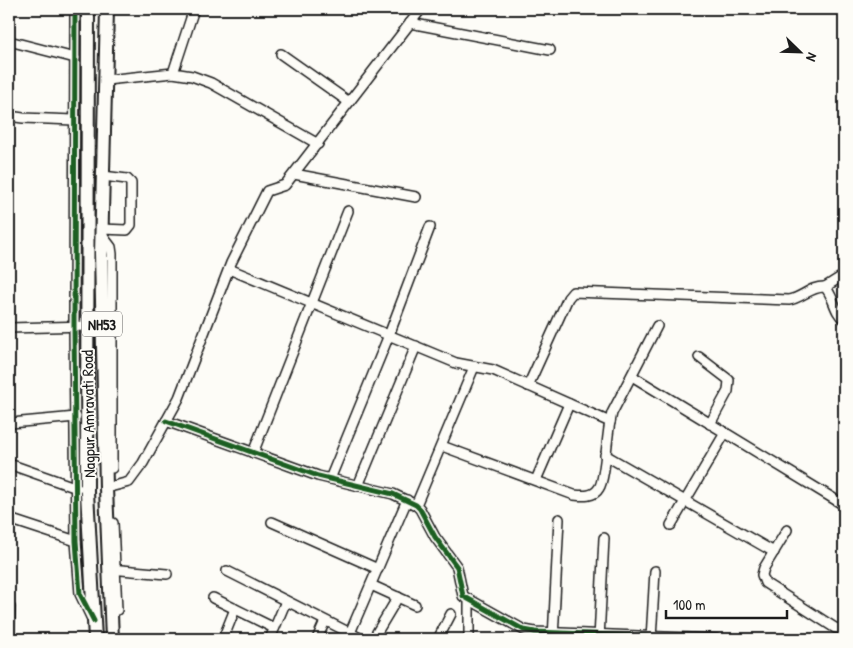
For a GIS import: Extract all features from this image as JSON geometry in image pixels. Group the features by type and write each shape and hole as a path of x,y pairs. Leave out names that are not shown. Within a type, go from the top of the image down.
{"highway":[{"name":"Nagpur Amravati Road","path":"88,9 87,492 95,639"},
{"name":"Nagpur Amravati Road","path":"107,9 101,231 113,569 112,639"}],"street":[{"path":"75,9 74,326 76,541 80,594 94,621"},
{"path":"174,73 194,9"},
{"path":"109,487 129,482 143,463 179,398 228,269 268,191 286,185 421,9"},
{"path":"410,23 550,50"},
{"path":"9,41 75,58"},
{"path":"281,54 349,102"},
{"path":"106,80 174,73 192,76 211,83 318,144"},
{"path":"9,116 74,120"},
{"path":"294,174 416,197"},
{"path":"101,231 127,230 131,225 131,182 127,179 103,176"},
{"path":"253,453 348,211"},
{"path":"330,479 390,335 430,226"},
{"path":"228,269 456,363 493,370 610,422"},
{"path":"528,386 568,298 573,292 789,300 798,298 818,287 825,287 844,275"},
{"path":"825,287 830,291 840,316 844,319"},
{"path":"9,328 88,326"},
{"path":"442,446 574,495 585,496 592,494 600,488 610,422 657,326"},
{"path":"358,486 416,346"},
{"path":"699,357 729,380 728,391 710,424"},
{"path":"416,505 474,367"},
{"path":"632,376 844,505"},
{"path":"536,480 569,404"},
{"path":"11,423 76,417"},
{"path":"166,421 330,479 393,494 416,505 420,508 435,537 457,566 461,594 524,630 554,636 716,639"},
{"path":"672,525 725,433"},
{"path":"605,456 686,500 774,552"},
{"path":"9,464 76,488"},
{"path":"350,633 407,500"},
{"path":"554,636 559,518"},
{"path":"9,521 76,541"},
{"path":"272,522 378,569"},
{"path":"787,530 762,575 765,583 835,628 841,629 844,626"},
{"path":"599,637 604,538"},
{"path":"117,639 113,569 168,574"},
{"path":"651,638 655,570"},
{"path":"227,571 362,639"},
{"path":"371,585 414,605"},
{"path":"373,639 398,597"},
{"path":"213,598 274,628"},
{"path":"469,600 469,639"},
{"path":"270,639 286,601"},
{"path":"9,639 10,607"},
{"path":"223,639 235,609"},
{"path":"438,639 451,614"},
{"path":"317,639 325,621"}],"cycle path":[{"path":"75,9 74,326 76,541 80,594 94,621"},
{"path":"166,421 318,476 393,494 416,505 435,537 457,567 463,596 524,630 716,639"}]}
